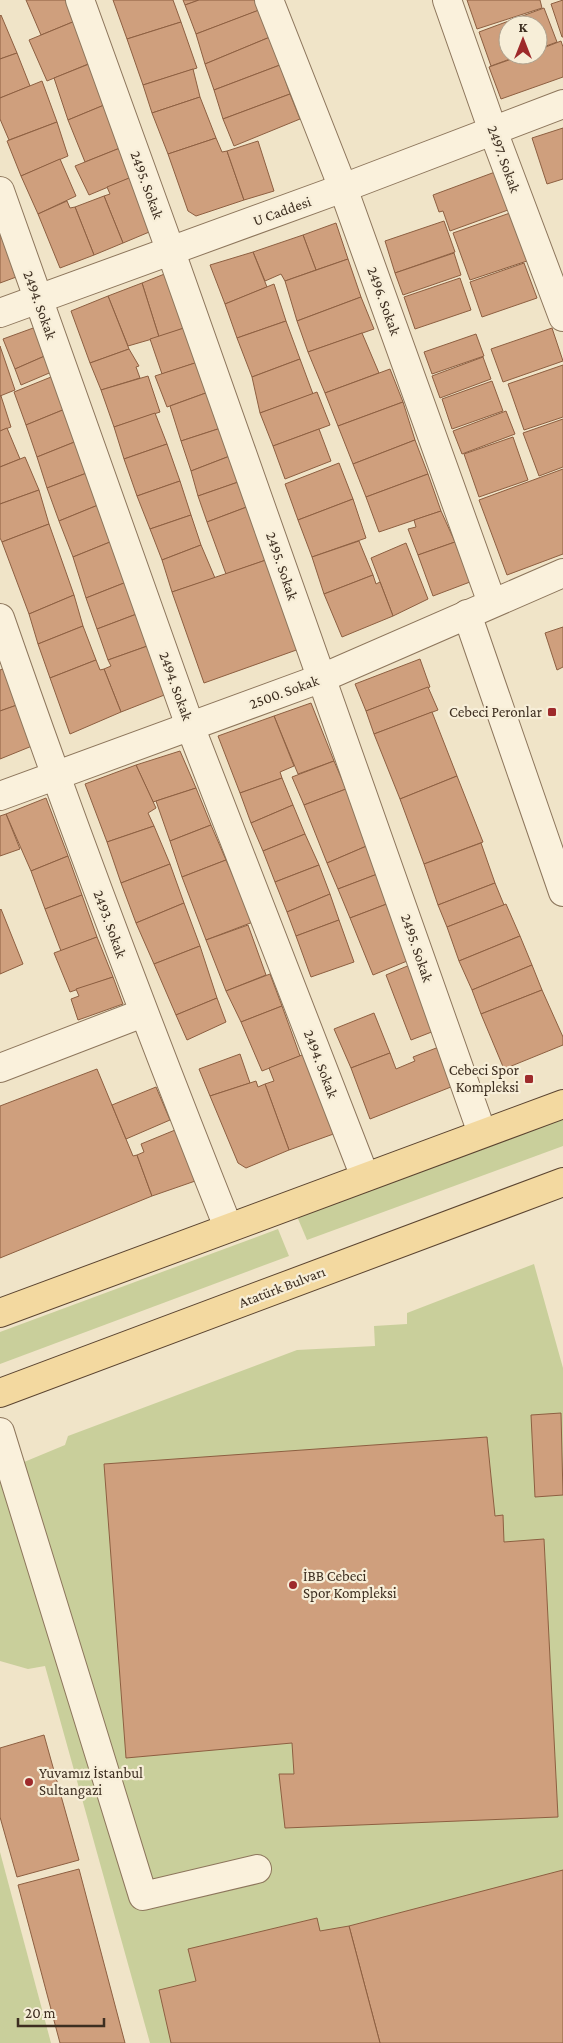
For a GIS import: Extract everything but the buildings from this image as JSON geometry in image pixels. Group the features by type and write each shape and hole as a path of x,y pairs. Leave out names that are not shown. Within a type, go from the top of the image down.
{"main road":[{"path":"0,1313 563,1104"},
{"name":"Atatürk Bulvarı","path":"0,1393 563,1182"}],"street":[{"name":"2495. Sokak","path":"80,0 171,252 482,1134"},
{"name":"2496. Sokak","path":"269,0 343,188 492,603"},
{"name":"2497. Sokak","path":"447,0 493,131 563,318"},
{"name":"U Caddesi","path":"0,313 171,252 563,104"},
{"name":"2494. Sokak","path":"0,191 190,726 365,1177"},
{"name":"2500. Sokak","path":"0,796 322,678 563,573"},
{"path":"467,614 563,892"},
{"name":"2493. Sokak","path":"0,618 55,776 143,1013 228,1227"},
{"path":"0,1068 143,1013"},
{"path":"0,1432 143,1896 257,1869"}],"green space":[{"path":"563,1115 563,1146 307,1240 296,1214"},
{"path":"278,1229 289,1256 0,1364 0,1332"},
{"name":"İBB Cebeci Spor Kompleksi","path":"534,1264 563,1368 563,2043 150,2043 45,1666 28,1669 0,1661 0,1472 65,1445 68,1436 297,1350 375,1346 374,1326 407,1324 407,1313"},
{"path":"0,1852 51,2043 0,2043"}],"place":[{"name":"Cebeci Peronlar","path":"552,712"},
{"name":"Cebeci Spor Kompleksi","path":"529,1079"},
{"name":"İBB Cebeci Spor Kompleksi","path":"293,1585"},
{"name":"Yuvamız İstanbul Sultangazi","path":"29,1782"}]}
